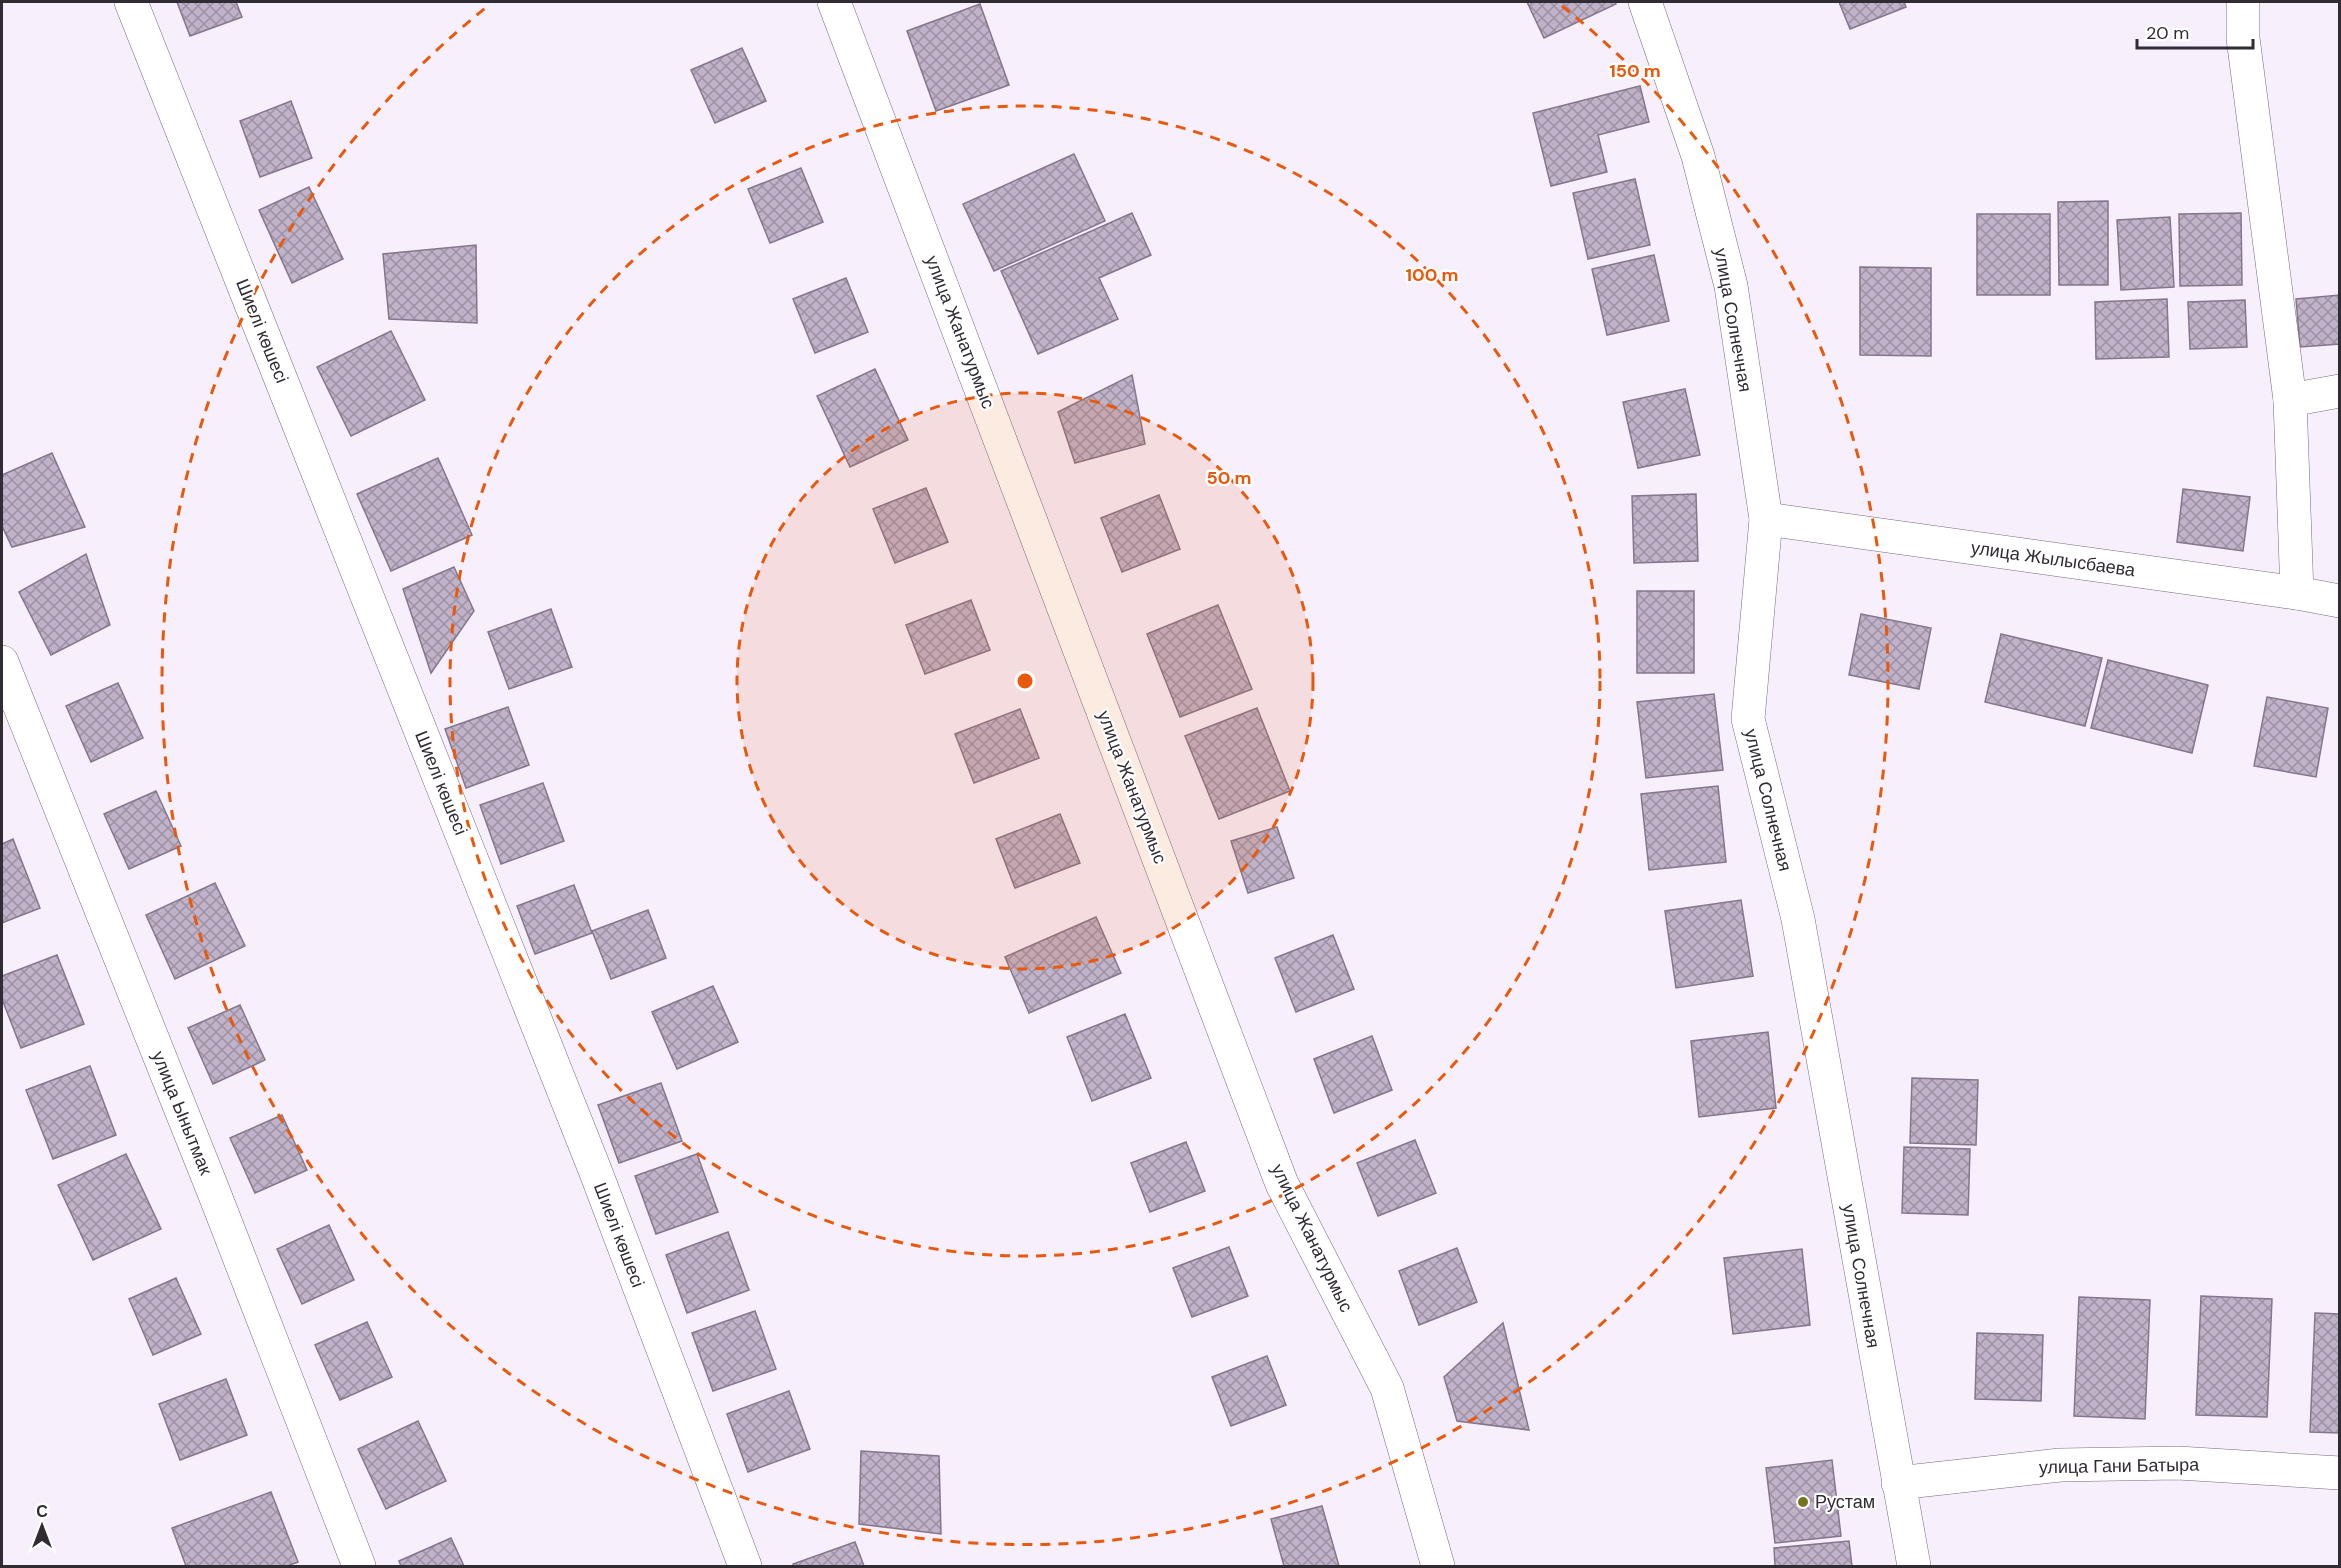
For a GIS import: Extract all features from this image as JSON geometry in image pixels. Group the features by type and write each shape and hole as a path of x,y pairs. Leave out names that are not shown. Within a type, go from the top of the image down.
{"street":[{"name":"Шиелі көшесі","path":"130,2 595,1170 744,1566"},
{"name":"улица Жанатурмыс","path":"834,2 1282,1184 1387,1388 1438,1566"},
{"name":"улица Солнечная","path":"1645,2 1698,156 1731,286 1766,519 1748,719 1798,919 1914,1566"},
{"path":"2243,2 2243,38 2290,400 2298,593"},
{"path":"2290,400 2340,391"},
{"name":"улица Жылысбаева","path":"1766,519 2298,593 2340,601"},
{"name":"улица Ынытмак","path":"2,662 209,1179 359,1566"},
{"name":"улица Гани Батыра","path":"1898,1483 2060,1465 2178,1463 2340,1473"}],"building":[{"path":"177,2 236,2 242,17 190,36"},
{"path":"1527,2 1615,2 1616,4 1544,38"},
{"path":"1839,2 1904,2 1906,7 1850,29"},
{"path":"980,4 1009,85 936,111 907,31"},
{"path":"742,48 766,101 715,123 691,70"},
{"path":"1640,86 1649,122 1598,135 1607,172 1551,186 1533,113"},
{"path":"291,101 312,158 260,177 240,121"},
{"path":"1074,154 1105,221 994,271 963,204"},
{"path":"801,168 823,222 770,243 748,189"},
{"path":"1635,179 1650,245 1588,259 1573,193"},
{"path":"309,187 343,259 292,283 259,210"},
{"path":"2108,201 2108,285 2059,285 2058,202"},
{"path":"1132,213 1151,255 1099,278 1118,319 1038,354 1001,271"},
{"path":"2241,213 2242,285 2180,286 2179,214"},
{"path":"1977,214 2050,214 2050,295 1977,295"},
{"path":"2170,217 2174,287 2121,290 2117,220"},
{"path":"476,245 477,323 389,319 383,254"},
{"path":"1654,255 1669,321 1607,335 1592,269"},
{"path":"1860,267 1931,268 1931,356 1860,355"},
{"path":"846,278 868,332 815,353 793,299"},
{"path":"2340,295 2340,344 2300,347 2296,299"},
{"path":"2167,299 2169,357 2096,359 2095,302"},
{"path":"2245,300 2247,347 2190,349 2188,302"},
{"path":"391,331 425,400 351,436 317,367"},
{"path":"875,369 908,440 850,467 817,396"},
{"path":"1132,375 1145,444 1075,463 1058,412"},
{"path":"1685,389 1700,455 1638,468 1623,402"},
{"path":"52,453 85,527 12,547 2,526 2,475"},
{"path":"438,458 472,535 391,571 357,494"},
{"path":"926,488 948,542 895,563 873,509"},
{"path":"2183,489 2250,497 2243,551 2177,542"},
{"path":"1696,494 1698,561 1634,563 1632,496"},
{"path":"1159,495 1180,549 1122,572 1101,518"},
{"path":"86,554 110,625 51,655 19,592"},
{"path":"454,567 474,611 431,673 403,589"},
{"path":"1637,591 1694,591 1694,673 1637,673"},
{"path":"971,600 990,650 925,674 906,625"},
{"path":"1218,605 1252,689 1180,717 1147,634"},
{"path":"551,609 572,667 509,689 488,632"},
{"path":"1861,614 1931,628 1919,689 1849,675"},
{"path":"2001,634 2102,658 2085,726 1985,702"},
{"path":"2108,660 2208,685 2192,753 2091,728"},
{"path":"118,683 143,738 91,762 66,706"},
{"path":"1714,694 1723,770 1646,778 1637,702"},
{"path":"2267,697 2328,708 2316,777 2254,766"},
{"path":"508,707 529,765 466,788 445,729"},
{"path":"1257,708 1290,791 1219,819 1185,736"},
{"path":"1020,709 1039,758 974,783 955,734"},
{"path":"543,783 564,841 501,864 480,805"},
{"path":"1718,786 1726,862 1649,870 1641,794"},
{"path":"156,791 181,846 129,869 104,814"},
{"path":"1060,814 1080,863 1015,888 996,839"},
{"path":"1277,827 1294,878 1248,893 1231,841"},
{"path":"13,839 40,908 2,923 2,844"},
{"path":"215,883 245,946 175,979 146,915"},
{"path":"574,885 592,933 535,954 517,906"},
{"path":"1741,900 1753,976 1676,988 1665,911"},
{"path":"648,910 666,958 611,979 592,931"},
{"path":"1096,917 1121,973 1029,1013 1005,957"},
{"path":"1333,935 1354,989 1296,1012 1275,958"},
{"path":"57,955 84,1024 21,1048 2,999 2,976"},
{"path":"713,986 738,1042 677,1069 652,1012"},
{"path":"240,1005 265,1060 213,1084 188,1028"},
{"path":"1125,1014 1151,1078 1092,1101 1067,1037"},
{"path":"1768,1032 1776,1108 1699,1117 1691,1041"},
{"path":"1372,1036 1392,1090 1334,1113 1314,1059"},
{"path":"90,1066 116,1135 53,1159 26,1090"},
{"path":"1912,1078 1978,1080 1976,1145 1910,1143"},
{"path":"661,1083 682,1141 619,1163 598,1105"},
{"path":"282,1115 307,1170 255,1193 230,1138"},
{"path":"1415,1140 1436,1193 1378,1216 1357,1163"},
{"path":"1186,1142 1205,1191 1150,1212 1131,1163"},
{"path":"1904,1147 1970,1149 1968,1215 1902,1213"},
{"path":"126,1154 161,1229 93,1260 58,1185"},
{"path":"697,1154 718,1212 656,1234 635,1176"},
{"path":"329,1225 354,1280 302,1304 277,1249"},
{"path":"728,1232 749,1290 687,1313 666,1255"},
{"path":"1229,1247 1248,1296 1192,1317 1173,1268"},
{"path":"1457,1248 1477,1302 1419,1325 1399,1271"},
{"path":"1802,1249 1810,1325 1733,1334 1724,1258"},
{"path":"176,1278 201,1334 153,1355 129,1299"},
{"path":"2201,1296 2272,1299 2267,1417 2196,1415"},
{"path":"2079,1297 2150,1300 2145,1419 2074,1416"},
{"path":"755,1311 776,1369 713,1391 692,1333"},
{"path":"2315,1313 2340,1314 2340,1433 2310,1432"},
{"path":"367,1322 392,1377 340,1400 315,1345"},
{"path":"1503,1323 1529,1430 1457,1421 1444,1377"},
{"path":"1977,1333 2043,1335 2041,1401 1975,1399"},
{"path":"1267,1356 1286,1405 1231,1426 1212,1377"},
{"path":"226,1379 247,1435 180,1460 159,1404"},
{"path":"789,1391 810,1449 748,1472 727,1414"},
{"path":"418,1421 446,1481 386,1509 358,1449"},
{"path":"861,1451 939,1456 941,1534 859,1524"},
{"name":"Рустам","path":"1832,1460 1841,1536 1775,1543 1766,1468"},
{"path":"271,1492 298,1562 287,1566 186,1566 172,1528"},
{"path":"1322,1506 1339,1566 1284,1566 1271,1519"},
{"path":"451,1538 464,1566 401,1566 399,1561"},
{"path":"1849,1541 1852,1566 1775,1566 1774,1548"},
{"path":"855,1542 864,1566 793,1566 793,1564"}],"place":[{"name":"Рустам","path":"1803,1502"}]}
